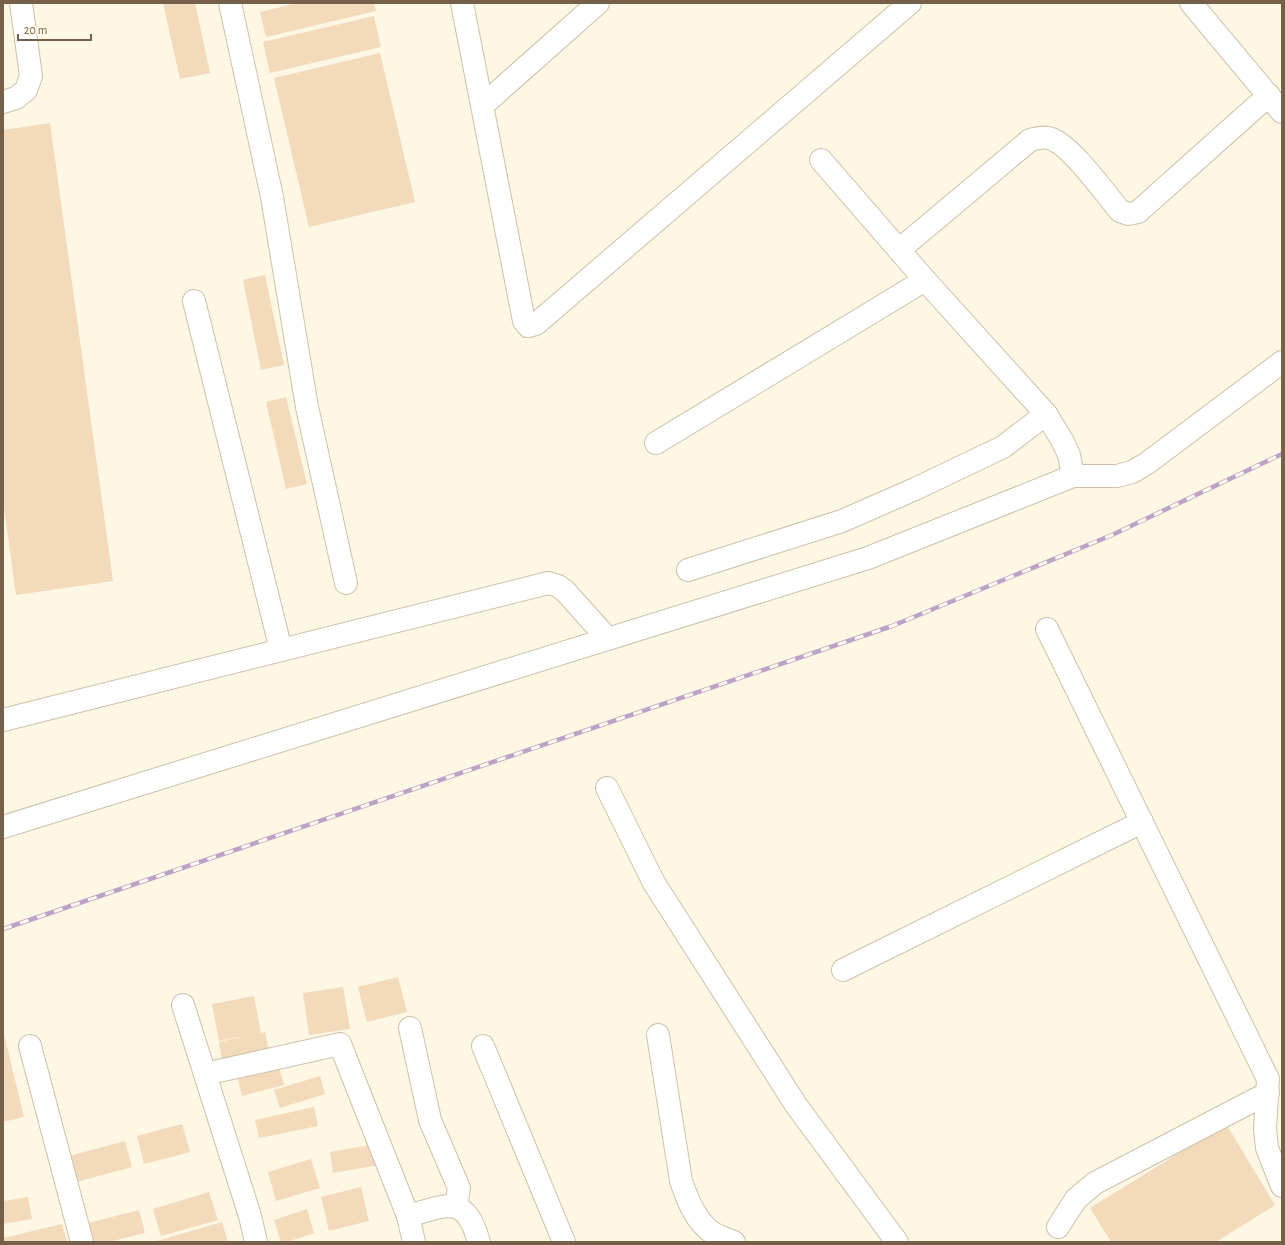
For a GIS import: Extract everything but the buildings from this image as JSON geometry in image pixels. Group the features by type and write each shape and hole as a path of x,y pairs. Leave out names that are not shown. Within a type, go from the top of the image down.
{"street":[{"path":"3,102 16,98 26,90 31,76 21,3"},
{"path":"230,3 272,197 307,407 346,583"},
{"path":"462,3 524,321 528,326 536,324 910,3"},
{"path":"482,106 598,3"},
{"path":"1191,3 1282,112"},
{"path":"899,250 1030,140 1039,137 1051,138 1066,147 1120,210 1128,214 1138,212 1269,95"},
{"path":"821,160 925,280 1046,414 1062,440 1069,455 1073,476"},
{"path":"656,442 925,280"},
{"path":"194,301 281,650"},
{"path":"3,827 868,558 1073,476 1117,476 1132,472 1146,464 1282,362"},
{"path":"688,570 842,521 902,495 1004,447 1046,414"},
{"path":"3,720 548,583 558,586 565,591 608,639"},
{"path":"1047,629 1268,1078 1265,1129 1267,1148 1282,1186"},
{"path":"607,788 654,884 796,1105 898,1242"},
{"path":"843,970 1142,822"},
{"path":"183,1005 250,1216 256,1242"},
{"path":"410,1028 430,1120 459,1188 456,1207"},
{"path":"658,1035 681,1181 688,1201 700,1220 713,1233 734,1242"},
{"path":"205,1074 340,1044 408,1216 414,1242"},
{"path":"30,1046 82,1242"},
{"path":"483,1046 564,1242"},
{"path":"1058,1227 1076,1199 1095,1183 1268,1093"},
{"path":"408,1216 447,1205 456,1207 465,1212 474,1224 479,1242"}],"railway":[{"path":"3,929 892,626 1112,535 1282,454"}]}
